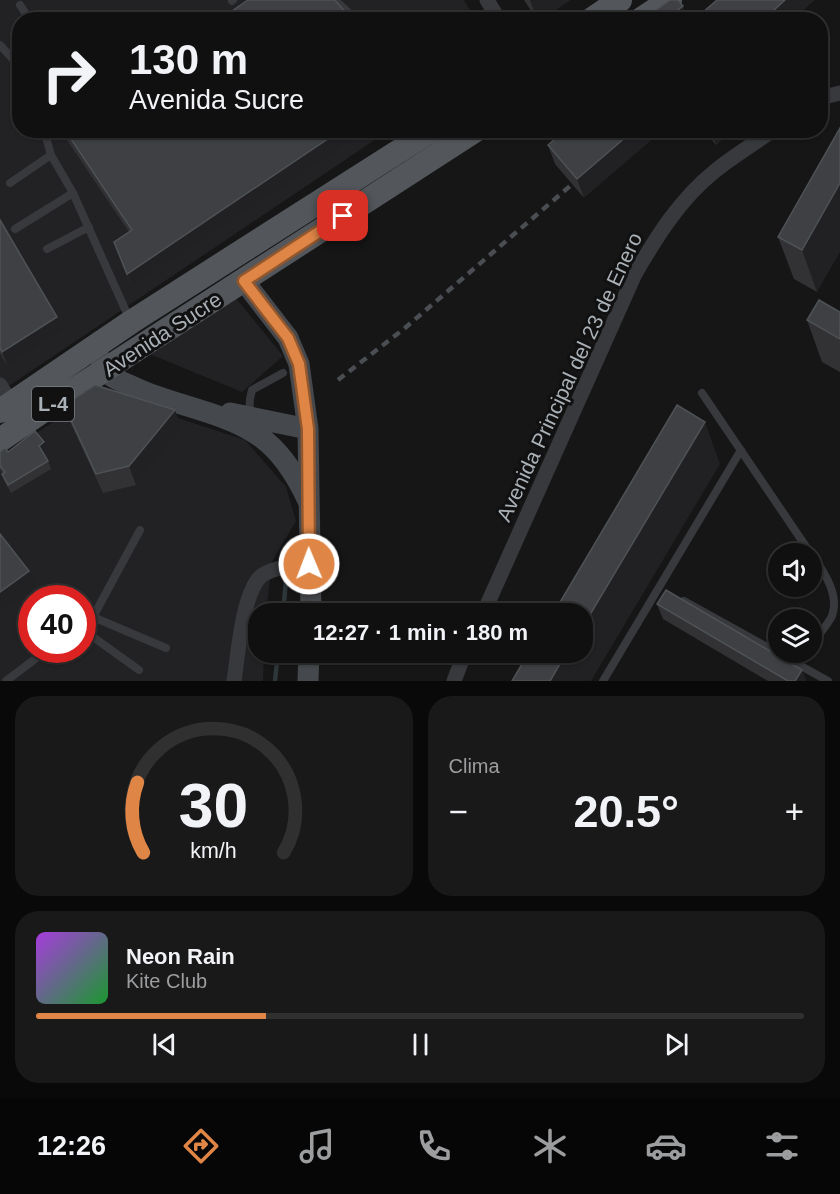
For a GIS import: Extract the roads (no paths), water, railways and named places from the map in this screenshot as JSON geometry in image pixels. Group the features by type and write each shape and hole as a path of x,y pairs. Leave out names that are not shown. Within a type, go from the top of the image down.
{"main road":[{"path":"603,12 620,0"},
{"path":"652,12 670,0"},
{"name":"Avenida Sucre","path":"4,399 94,348 419,138"},
{"name":"Avenida Sucre","path":"0,440 464,138"}],"street":[{"name":"Avenida Principal del 23 de Enero","path":"488,603 635,274 656,238 698,185 762,138"},
{"path":"244,281 288,338 299,364 310,475 311,603"},
{"path":"94,348 116,379 159,399 209,413 258,436 271,447 295,476 309,502"},
{"path":"209,413 236,413 308,438"},
{"path":"271,447 286,453 298,451 308,438"},
{"path":"234,681 245,614 255,584 265,574 289,566 309,564"},
{"path":"308,681 309,663"},
{"path":"454,681 461,663"}],"lane":[{"path":"335,0 348,12"},
{"path":"20,5 25,12"},
{"path":"0,45 12,58"},
{"path":"46,138 51,154 73,193 131,322"},
{"path":"10,183 51,154"},
{"path":"15,230 73,193"},
{"path":"47,249 89,227"},
{"path":"249,417 252,390 284,373"},
{"path":"702,393 804,543"},
{"path":"603,681 741,450"},
{"path":"96,611 140,530"},
{"path":"822,570 831,584 834,602 833,615 822,630"},
{"path":"659,587 669,592"},
{"path":"679,598 828,681"},
{"path":"96,618 166,648"},
{"path":"96,638 139,670"},
{"path":"6,681 30,663"}],"waterway":[{"path":"284,603 287,569"},
{"path":"275,681 277,663"}],"railway":[{"path":"338,380 405,328 584,174"}]}
